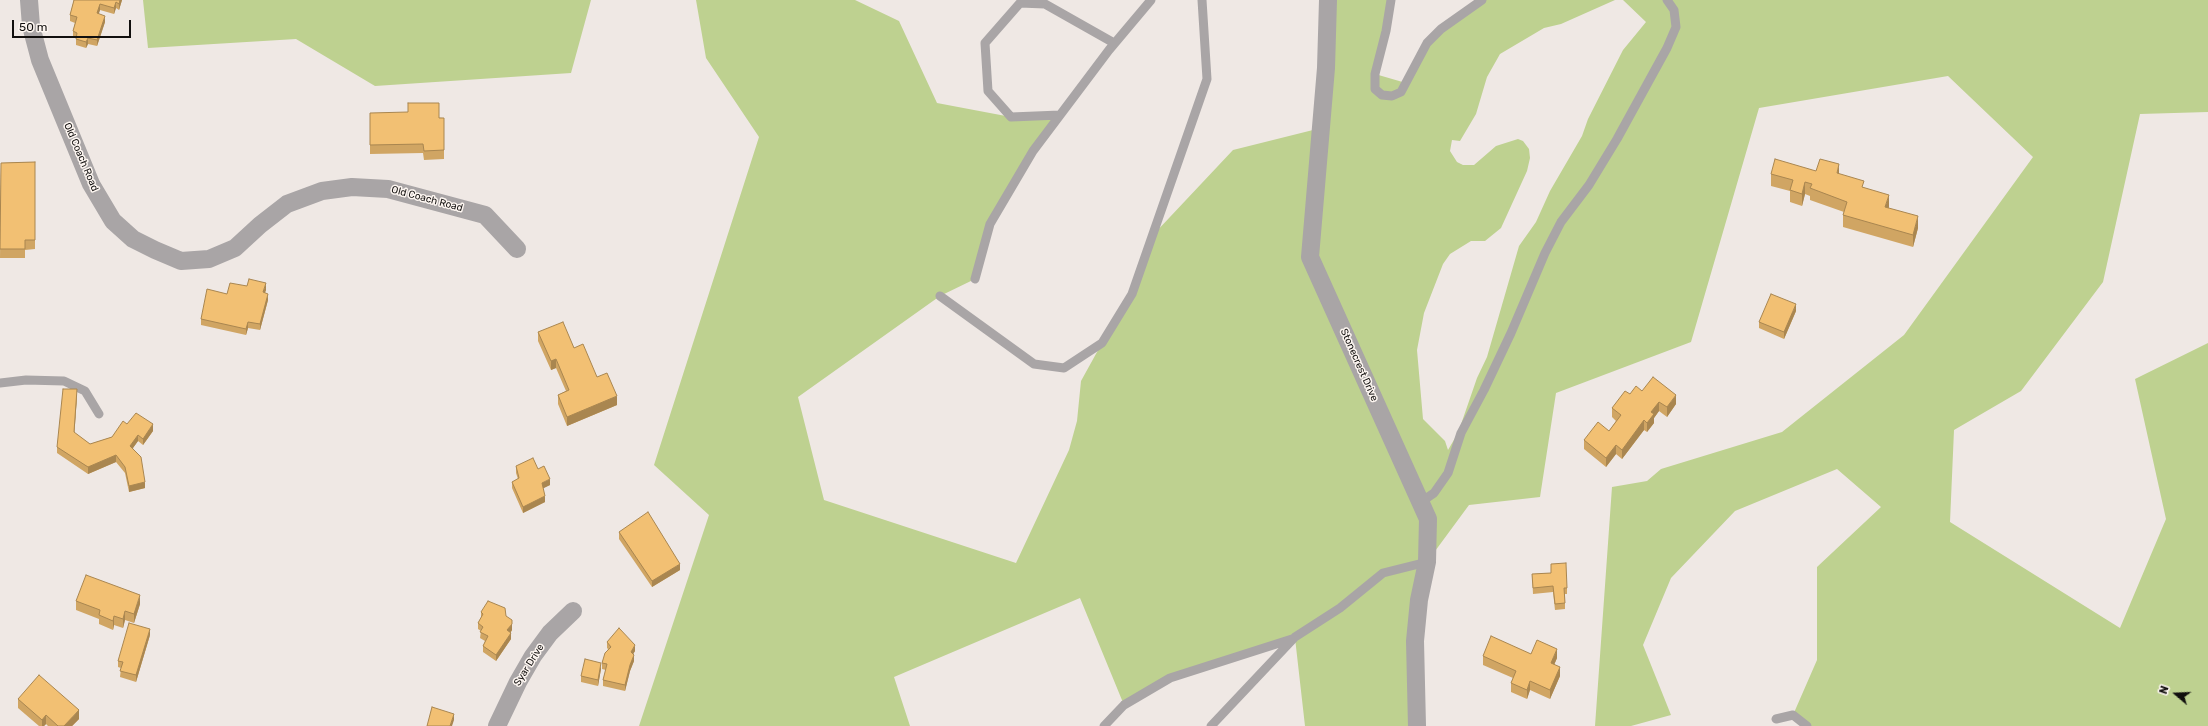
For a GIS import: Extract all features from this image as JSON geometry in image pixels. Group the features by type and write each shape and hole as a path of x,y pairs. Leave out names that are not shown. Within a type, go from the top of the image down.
{"street":[{"name":"Old Coach Road","path":"29,0 31,26 40,60 91,184 113,221 133,238 155,250 181,261 209,259 235,248 260,225 287,204 322,191 352,187 388,189 485,215 517,249"},
{"name":"Stonecrest Drive","path":"1328,0 1326,68 1310,257 1428,519 1427,562 1419,600 1415,641 1417,726"},
{"name":"Syar Drive","path":"497,726 532,656 550,633 573,611"}],"lane":[{"path":"976,279 990,224 1033,151 1114,43 1151,0"},
{"path":"940,296 1034,364 1064,368 1102,343 1132,294 1207,79 1202,0"},
{"path":"1391,0 1386,30 1374,74 1375,89 1382,95 1392,96 1401,92 1427,43 1441,28 1482,0"},
{"path":"1421,502 1434,493 1448,473 1461,433 1508,340 1545,253 1561,222 1589,185 1617,139 1667,48 1676,27 1674,10 1667,0"},
{"path":"1060,116 1011,117 988,91 985,43 1020,2 1045,4 1114,43"},
{"path":"0,383 26,380 64,381 85,391 100,414"},
{"path":"1211,726 1295,637 1340,608 1383,573 1427,562"},
{"path":"1104,726 1124,705 1170,678 1295,637"},
{"path":"1776,719 1793,715 1807,726"}],"green space":[{"path":"143,0 591,0 571,73 375,86 296,39 148,48"},
{"path":"696,0 855,0 899,21 937,103 1011,117 1060,115 990,224 975,279 940,296 798,397 824,500 1016,563 1069,450 1077,421 1081,381 1132,294 1154,234 1233,150 1321,128 1328,0 1391,0 1375,74 1406,83 1427,43 1482,0 1615,0 1561,24 1544,28 1500,54 1487,77 1476,114 1460,141 1452,140 1450,151 1457,162 1463,165 1474,165 1496,146 1518,139 1523,141 1529,149 1530,158 1527,171 1501,228 1485,241 1471,241 1450,254 1443,264 1424,313 1417,350 1423,419 1445,441 1448,450 1458,433 1477,378 1487,357 1519,246 1536,222 1550,191 1582,136 1588,119 1623,50 1646,22 1623,0 2208,0 2208,112 2140,114 2103,282 2021,391 1954,430 1950,522 2120,628 2166,519 2135,379 2208,343 2208,726 1805,726 1793,715 1817,660 1817,567 1881,507 1837,469 1735,511 1671,578 1643,645 1671,715 1631,726 1595,726 1612,487 1647,481 1661,469 1782,432 1904,335 2033,157 1948,76 1759,108 1691,342 1556,393 1540,497 1469,505 1427,562 1417,726 1305,726 1295,638 1170,678 1124,705 1080,598 894,677 910,726 639,726 709,515 654,465 759,137 706,58"}],"building":[{"path":"74,0 120,0 119,4 116,2 114,8 100,4 97,13 105,16 97,40 88,38 86,42 76,39 77,33 73,31 77,17 70,15"},
{"path":"408,103 439,103 439,118 444,118 444,150 424,151 423,144 370,145 370,113 408,112"},
{"path":"1775,159 1816,171 1820,159 1839,164 1837,173 1864,181 1862,187 1889,195 1885,207 1918,216 1913,235 1843,215 1847,202 1810,188 1812,184 1805,182 1802,194 1790,190 1793,180 1771,174"},
{"path":"35,162 35,240 25,240 25,249 0,249 1,163"},
{"path":"249,279 266,283 263,292 268,294 260,324 248,322 246,329 201,319 207,289 227,294 230,283 247,286"},
{"path":"1771,294 1796,304 1784,332 1759,322"},
{"path":"563,322 574,348 583,344 597,377 607,373 617,396 567,417 558,395 569,390 556,359 551,361 538,332"},
{"path":"1653,377 1676,395 1667,407 1659,402 1651,412 1654,414 1647,423 1644,420 1622,450 1616,445 1606,458 1584,440 1598,422 1609,431 1621,415 1612,408 1625,391 1630,394 1636,386 1642,391"},
{"path":"63,389 77,389 74,432 90,444 112,437 123,421 127,424 136,413 153,424 143,439 138,435 130,446 141,457 145,482 129,486 125,467 116,455 88,467 57,447"},
{"path":"533,458 538,469 544,466 550,479 542,483 545,496 523,507 512,482 519,478 516,466"},
{"path":"648,512 680,564 652,581 619,532"},
{"path":"1566,563 1567,588 1564,588 1565,603 1555,604 1553,586 1533,588 1532,574 1551,573 1551,564"},
{"path":"86,575 140,595 134,614 125,611 123,619 114,616 113,621 99,615 100,610 76,601"},
{"path":"488,601 505,608 506,616 512,620 512,624 507,630 511,633 496,655 483,646 488,636 480,632 483,627 478,623 483,614 481,612"},
{"path":"129,623 150,629 136,675 120,671 123,662 118,661"},
{"path":"619,628 635,645 631,652 634,655 625,685 603,680 607,664 602,663 605,653 611,647 607,642"},
{"path":"1491,636 1531,654 1537,640 1557,649 1551,663 1560,667 1550,690 1530,681 1527,690 1511,683 1516,671 1483,656"},
{"path":"585,659 601,663 598,680 581,676"},
{"path":"39,675 79,710 64,726 58,726 46,715 42,720 18,699"},
{"path":"432,707 454,714 450,726 427,726"}]}
